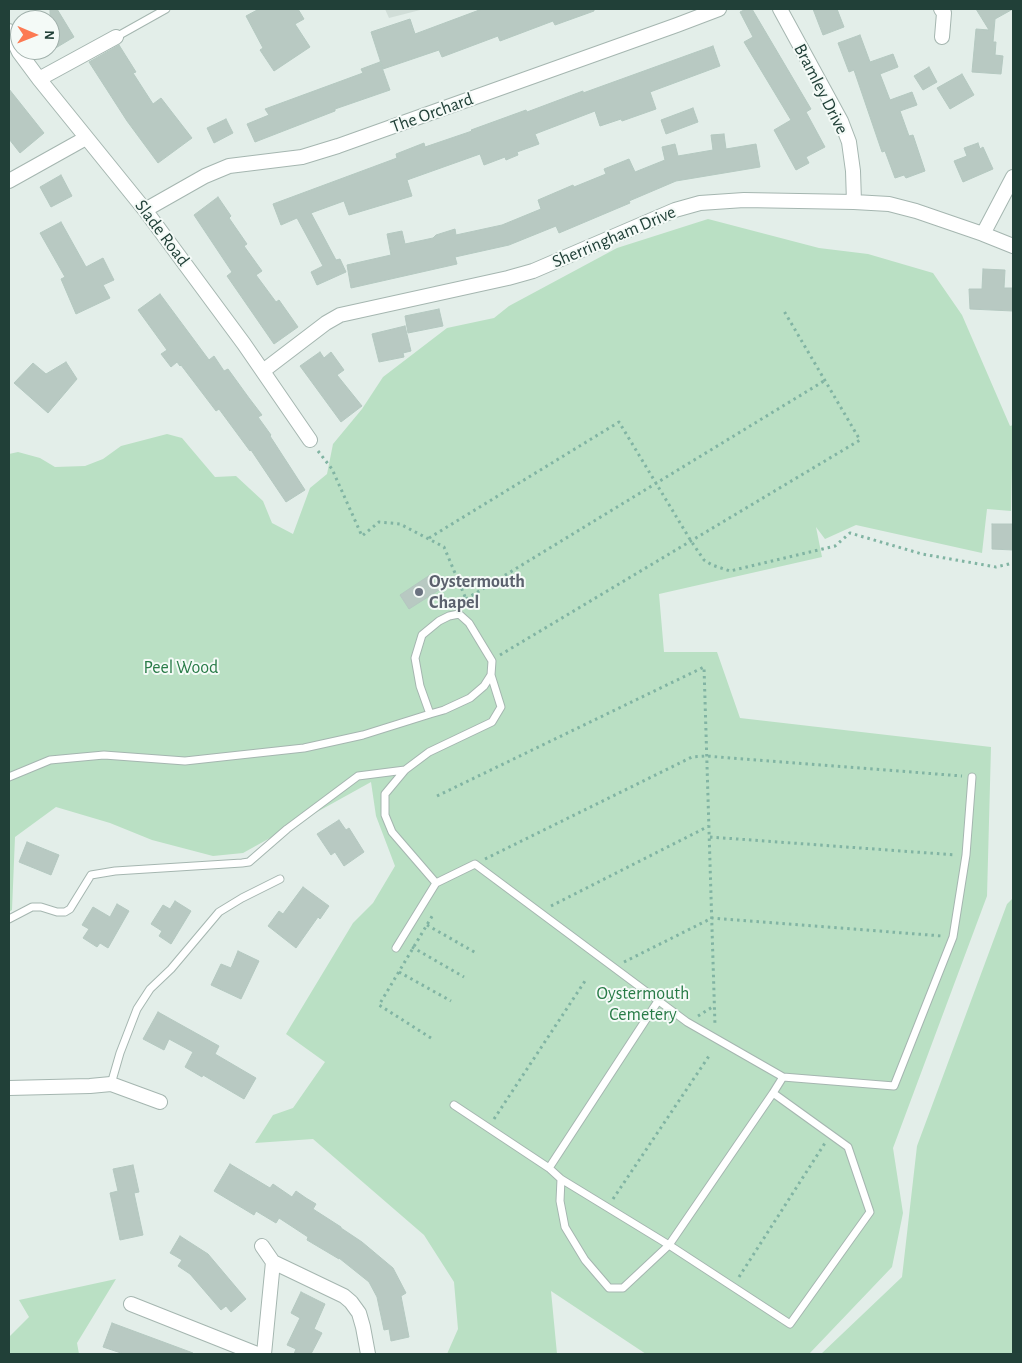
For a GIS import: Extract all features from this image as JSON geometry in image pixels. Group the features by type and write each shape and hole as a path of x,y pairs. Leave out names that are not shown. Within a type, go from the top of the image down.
{"street":[{"name":"The Orchard","path":"145,210 205,176 229,166 302,157 338,146 668,29 719,9"},
{"name":"Bramley Drive","path":"780,9 842,120 853,171 854,202"},
{"path":"941,9 944,13 942,37"},
{"name":"Slade Road","path":"9,31 19,52 38,80 145,210 263,371 310,440"},
{"path":"38,80 116,37"},
{"path":"9,181 86,138"},
{"path":"983,234 1013,177"},
{"name":"Sherringham Drive","path":"263,371 326,323 340,315 533,271 675,210 700,203 722,200 889,204 916,211 1013,246"},
{"path":"9,1088 111,1084 160,1102"},
{"path":"262,1246 273,1262 344,1296 351,1302 358,1313 363,1327 368,1354"},
{"path":"264,1354 273,1262"},
{"path":"131,1304 257,1354"}],"lane":[{"path":"116,37 166,9"},
{"path":"430,714 420,686 415,658 422,635 439,621 459,614 469,623 492,660 491,675 501,707 492,722 429,752 406,770 385,794 385,815 392,832 436,883"},
{"path":"9,777 50,760 104,755 185,761 304,748 364,735 430,714 470,698 484,686 491,675"},
{"path":"9,919 32,907 41,907 57,912 64,912 70,909 91,875 115,871 242,864 249,862 287,829 358,776 406,770"},
{"path":"396,948 436,883 476,864 687,1022 783,1077 894,1086 953,937 966,856 972,777"},
{"path":"111,1084 120,1053 137,1010 150,989 171,969 219,912 280,879"},
{"path":"549,1168 658,1001"},
{"path":"561,1179 560,1201 565,1227 584,1260 609,1288 623,1288 669,1246 783,1077"},
{"path":"454,1105 549,1168 561,1179 790,1324 870,1212 848,1147 773,1093"}],"path":[{"path":"492,660 860,440 784,311"},
{"path":"459,614 466,598 824,381"},
{"path":"429,538 618,422 704,560 730,570 836,546 850,533 922,554 996,567 1013,563"},
{"path":"322,458 332,469 362,536 379,522 400,524 429,538 444,547 466,598"},
{"path":"437,796 704,667 716,1040"},
{"path":"476,864 692,757 706,756 972,777"},
{"path":"539,912 709,826"},
{"path":"710,837 966,856"},
{"path":"423,904 435,911 379,1005 431,1038"},
{"path":"613,968 712,918 953,937"},
{"path":"427,924 476,953"},
{"path":"400,940 464,977"},
{"path":"399,972 451,1001"},
{"path":"488,1128 585,981"},
{"path":"607,1208 709,1056"},
{"path":"732,1287 831,1134"}],"shaded area":[{"path":"385,9 424,9 389,18"}],"green space":[{"name":"Oystermouth Cemetery","path":"708,219 819,248 868,254 933,273 962,315 1010,426 1013,425 1011,511 987,509 982,553 856,525 825,539 816,527 822,557 659,594 664,652 717,652 740,718 991,747 987,896 893,1148 903,1213 892,1267 809,1354 646,1354 551,1291 557,1354 447,1354 458,1329 454,1282 424,1235 313,1139 255,1143 273,1115 293,1108 325,1062 286,1034 353,923 373,903 395,866 376,816 371,782 243,853 213,856 152,840 110,823 56,807 15,837 12,910 9,912 9,454 18,452 40,458 55,467 85,466 103,459 121,446 167,434 182,438 215,477 236,476 263,501 272,523 293,534 310,488 327,474 333,444 362,409 383,377 447,328 494,318 509,306 617,248"},
{"path":"1013,898 1013,1354 821,1354 902,1277 917,1146 1007,904"},
{"path":"116,1279 77,1343 79,1354 9,1354 9,1337 29,1317 19,1300"}],"building":[{"path":"259,9 298,9 304,19 295,24 310,47 274,71 260,50 263,48 246,16"},
{"path":"482,9 594,9 594,11 555,25 553,21 500,41 498,36 442,57 439,50 383,69 371,32 410,19 415,34"},
{"path":"752,9 811,109 806,112 825,147 806,157 809,163 796,170 774,130 791,120 744,42 753,37 740,12"},
{"path":"813,9 837,9 844,27 823,35"},
{"path":"976,9 1013,9 995,19 993,42 996,42 995,55 1003,56 1001,74 972,72 976,29 989,30"},
{"path":"60,14 74,37 60,45"},
{"path":"860,35 870,62 893,54 898,67 880,74 890,100 912,92 917,105 900,111 909,136 913,135 925,171 906,178 904,175 895,178 885,151 882,152 854,70 849,72 838,43"},
{"path":"119,45 136,72 133,73 153,104 161,98 192,138 158,163 127,121 89,62"},
{"path":"713,46 720,66 650,92 656,109 622,121 621,119 600,126 595,111 535,134 539,144 517,152 518,155 506,160 505,157 484,165 480,154 407,180 412,196 349,215 344,201 311,213 336,260 340,259 346,272 317,285 311,272 323,266 297,218 281,225 273,204 397,158 396,154 424,143 425,147"},
{"path":"380,62 390,90 335,109 335,111 255,142 247,124 269,115 265,109 363,73 361,69"},
{"path":"929,67 937,82 923,90 914,76"},
{"path":"962,74 974,95 950,109 937,88"},
{"path":"9,89 44,133 20,153 9,139"},
{"path":"693,108 698,122 666,134 661,120"},
{"path":"226,119 233,133 214,143 207,128"},
{"path":"724,134 726,149 756,144 760,167 676,181 559,233 556,226 509,245 455,257 457,264 351,288 347,265 391,255 387,234 402,231 405,244 433,238 436,235 455,229 456,235 502,225 541,209 538,200 573,185 574,187 606,174 604,169 629,159 635,172 665,160 662,147 675,144 678,156 713,150 711,135"},
{"path":"978,143 980,149 983,147 993,169 963,182 954,161 967,156 964,148"},
{"path":"61,175 72,196 51,207 40,187"},
{"path":"218,197 231,216 229,218 247,244 244,246 262,271 256,275 276,302 279,300 298,327 274,344 227,276 232,272 194,215"},
{"path":"61,222 86,267 103,258 114,280 103,285 110,298 76,314 61,279 65,277 40,233"},
{"path":"983,269 1005,270 1004,288 1013,288 1013,311 970,309 969,289 982,289"},
{"path":"160,294 209,360 214,356 224,371 228,369 262,415 258,417 305,490 286,502 251,450 219,409 216,411 181,365 177,362 171,367 161,354 167,350 138,310"},
{"path":"439,309 443,326 408,333 405,316"},
{"path":"405,326 411,351 403,353 404,357 379,362 372,334"},
{"path":"320,352 324,358 331,352 344,370 337,375 362,406 341,422 300,366"},
{"path":"66,362 77,379 48,413 14,383 33,363 46,374"},
{"path":"992,524 1013,524 1013,550 992,549"},
{"name":"Oystermouth Chapel","path":"430,575 439,590 409,609 400,595"},
{"path":"339,820 346,830 349,828 364,852 344,866 335,852 331,855 317,834"},
{"path":"27,842 59,855 51,875 19,862"},
{"path":"303,887 329,906 320,919 318,917 296,948 268,926 279,911 283,914"},
{"path":"175,901 191,911 171,944 159,936 162,931 151,924 163,905 170,909"},
{"path":"117,904 129,911 108,948 100,943 97,947 83,938 89,929 82,925 93,907 110,917"},
{"path":"238,951 259,961 241,999 211,985 221,964 231,968"},
{"path":"158,1012 219,1046 215,1054 256,1078 244,1099 203,1075 202,1077 185,1067 193,1052 169,1039 164,1050 143,1039"},
{"path":"230,1164 270,1188 273,1184 292,1197 296,1191 316,1204 313,1209 362,1242 393,1268 406,1293 401,1296 409,1337 391,1341 389,1329 384,1330 377,1297 369,1282 339,1258 307,1240 308,1237 279,1218 276,1223 256,1211 254,1215 214,1191"},
{"path":"133,1165 139,1192 134,1193 143,1235 120,1240 110,1193 118,1191 113,1169"},
{"path":"180,1236 208,1254 246,1299 231,1312 226,1306 221,1310 190,1274 178,1266 182,1260 170,1253"},
{"path":"301,1292 325,1304 314,1329 322,1333 311,1354 294,1354 296,1349 287,1345 300,1318 291,1313"},
{"path":"112,1323 193,1354 124,1354 103,1347"}],"place":[{"name":"Oystermouth Chapel","path":"419,592"}],"park label":[{"name":"Peel Wood","path":"181,668"}]}
